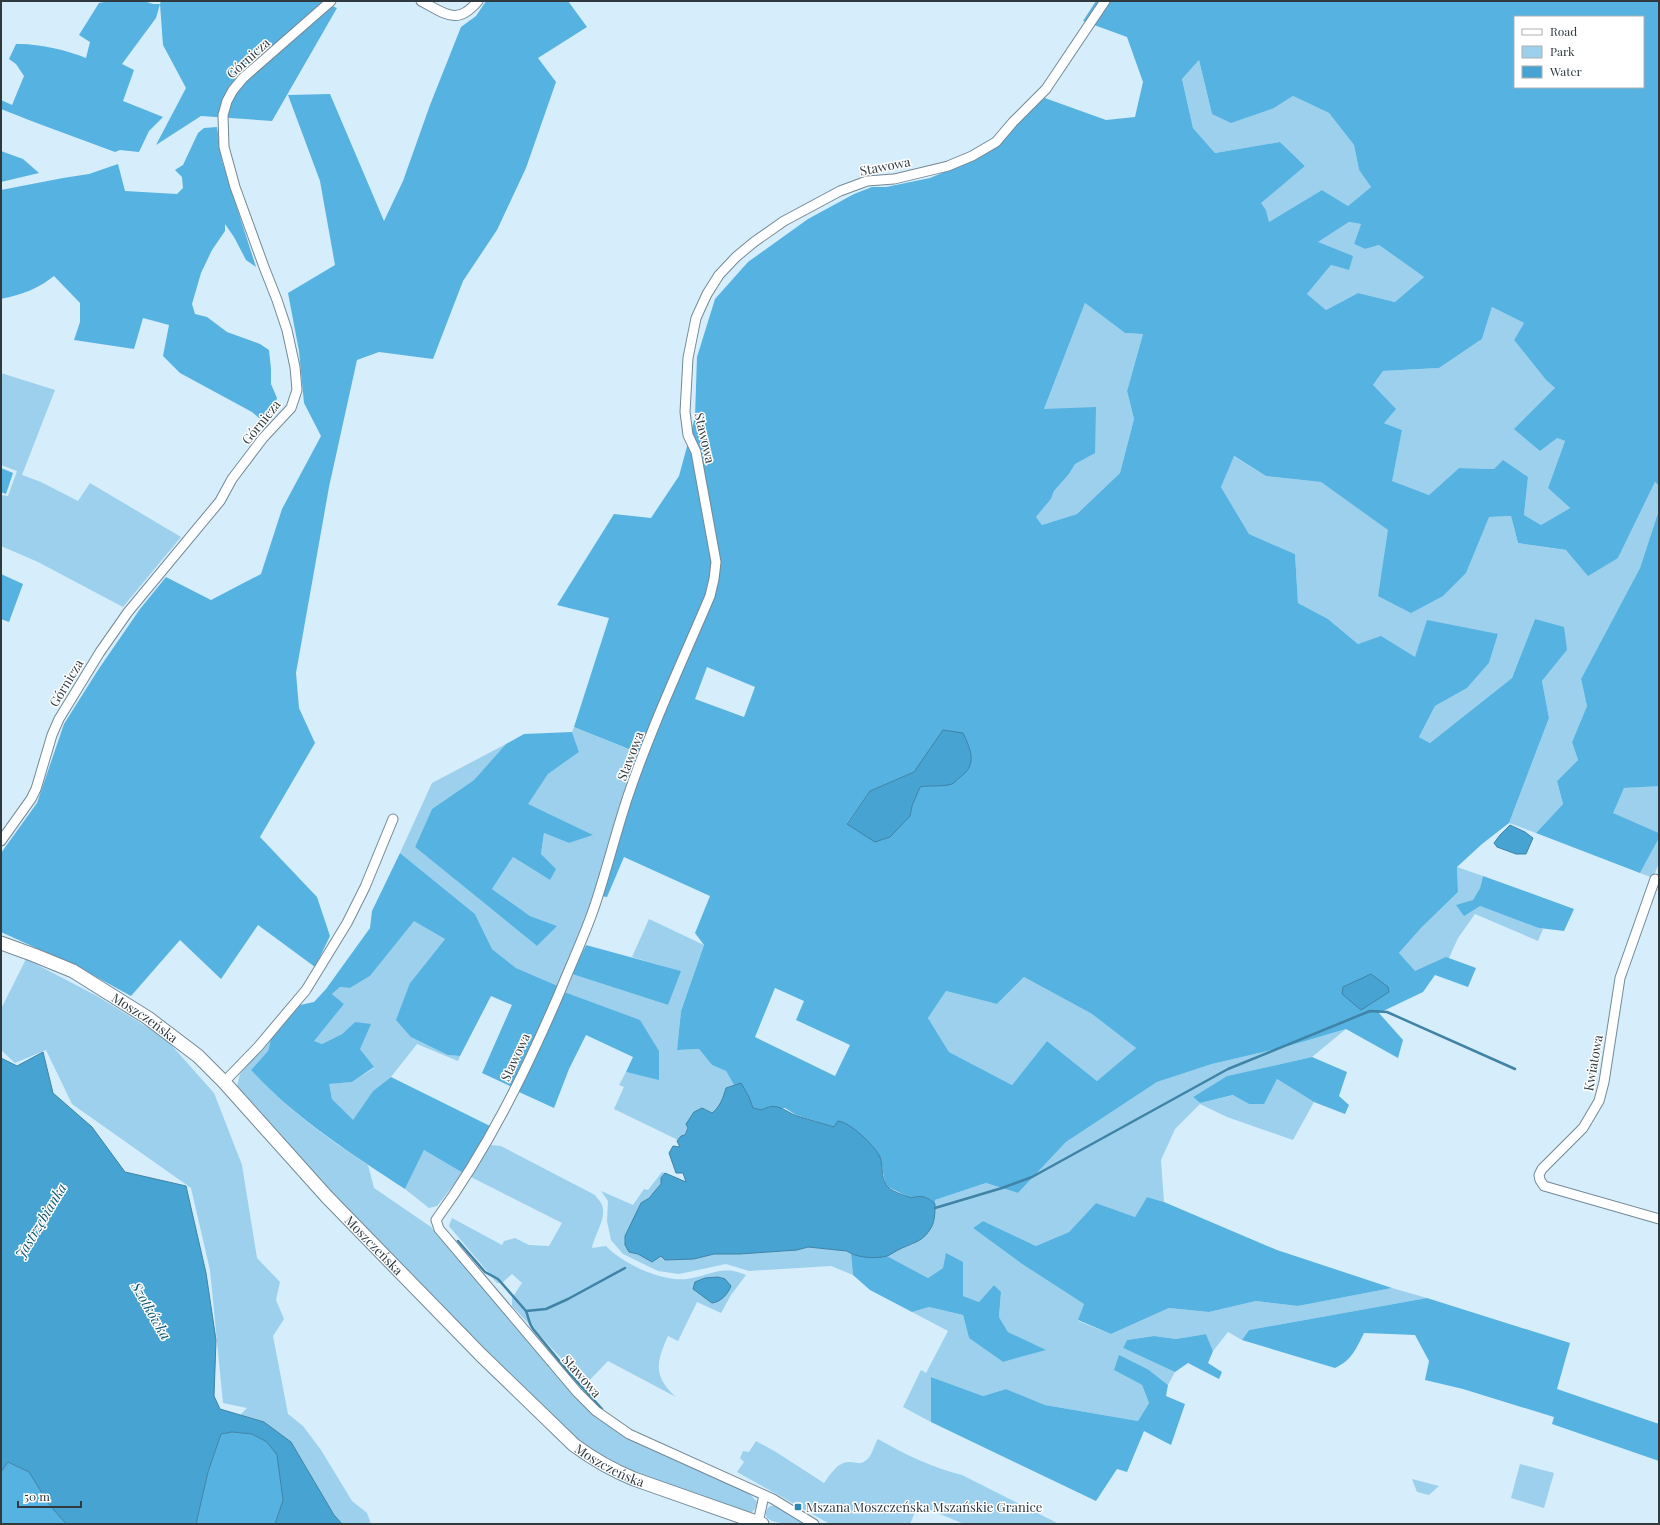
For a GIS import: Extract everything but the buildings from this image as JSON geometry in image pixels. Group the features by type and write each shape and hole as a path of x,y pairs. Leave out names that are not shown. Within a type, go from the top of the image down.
{"street":[{"name":"Górnicza","path":"1,841 31,799 36,789 52,735 59,719 100,652 128,612 220,501 232,479 263,438 286,414 294,400 298,381 287,330 229,166 224,147 223,115 232,90 243,78 330,1"},
{"path":"421,1 456,17 464,14 478,1"},
{"name":"Stawowa","path":"814,1524 764,1495 628,1434 596,1412 577,1392 439,1229 436,1220 490,1138 513,1094 548,1018 595,906 628,796 645,750 710,596 716,562 696,452 688,435 684,412 688,358 696,318 706,294 719,275 736,257 754,242 784,221 840,191 867,181 894,179 948,166 972,156 996,142 1013,122 1046,89 1105,1"},
{"path":"224,1082 258,1047 306,990 350,917 365,887 393,819"},
{"name":"Kwiatowa","path":"1654,879 1620,978 1604,1082 1599,1101 1583,1128 1542,1170 1539,1175 1544,1186 1659,1219"},
{"name":"Moszczeńska","path":"1,943 40,957 73,972 148,1018 198,1056 224,1082 327,1197 481,1355 574,1445 587,1455 617,1472 760,1523"},
{"path":"760,1523 764,1495"}],"green space":[{"path":"1199,60 1212,114 1274,108 1293,96 1329,113 1354,145 1359,170 1371,187 1348,206 1322,190 1269,223 1266,210 1260,203 1305,166 1280,142 1215,153 1193,128 1182,79"},
{"path":"1349,222 1361,224 1354,244 1365,249 1379,245 1424,277 1395,302 1358,293 1326,310 1307,294 1331,265 1349,270 1318,242"},
{"path":"1085,303 1125,333 1143,334 1127,391 1134,419 1120,473 1077,514 1042,525 1036,517 1051,499 1054,491 1069,474 1075,464 1044,409"},
{"path":"1492,307 1524,323 1514,340 1546,380 1555,388 1557,438 1565,441 1548,488 1570,508 1541,525 1524,515 1528,477 1494,469 1459,468 1429,495 1391,481 1402,430 1384,423 1373,385 1383,371 1439,368 1482,339"},
{"path":"1,373 55,390 22,475 41,482 78,501 90,483 181,537 123,607 38,562 1,546 1,495 8,496 17,471 1,465"},
{"path":"1233,456 1266,476 1321,482 1389,530 1378,596 1466,573 1488,517 1511,516 1518,543 1618,558 1655,482 1659,486 1659,510 1640,568 1581,679 1587,706 1572,742 1578,760 1557,781 1563,804 1536,833 1509,823 1549,718 1542,681 1567,650 1535,619 1512,678 1430,743 1419,737 1435,706 1467,688 1489,663 1498,634 1415,658 1381,637 1358,644 1328,619 1298,603 1295,554 1249,534 1221,487"},
{"path":"574,727 640,754 593,902 558,986 516,968 492,949 475,914 400,853 432,783 506,744 474,780 432,809 415,847 537,946 556,926 530,916 492,889 513,857 550,880 541,854 544,833 569,843 592,835 527,804 548,774 579,752 572,732"},
{"path":"1659,786 1659,833 1612,813 1624,788"},
{"path":"1659,838 1659,863 1653,878 1640,873"},
{"path":"1457,867 1483,876 1480,888 1473,900 1480,906 1543,929 1538,941 1475,914 1458,938 1449,958 1415,972 1399,953 1421,928 1458,892"},
{"path":"649,919 704,945 681,1011 677,1050 699,1049 712,1065 726,1071 734,1085 726,1088 719,1105 714,1111 711,1113 702,1108 685,1135 681,1136 678,1140 614,1109 624,1087 619,1085 626,1072 659,1079 564,992 572,974 668,1005 680,971 632,957"},
{"path":"414,920 445,939 410,983 448,1055 460,1056 458,1061 417,1044 391,1077 373,1091 353,1121 332,1099 328,1084 352,1082 374,1068 360,1049 355,1022 342,1034 322,1044 313,1041 344,1004 332,994 340,987 350,988 370,976"},
{"path":"26,959 97,996 165,1038 214,1093 242,1165 257,1258 280,1282 276,1300 284,1319 273,1336 288,1414 303,1426 321,1450 352,1501 367,1513 371,1524 342,1524 334,1515 291,1442 264,1422 240,1415 247,1408 223,1403 210,1270 191,1188 72,1104 46,1050 15,1063 1,1050 1,1009"},
{"path":"1024,977 1092,1014 1136,1048 1097,1081 1047,1041 1012,1085 949,1052 928,1018 946,991 997,1004"},
{"path":"1346,1029 1312,1057 1227,1076 1193,1097 1200,1103 1234,1095 1249,1104 1277,1079 1314,1102 1293,1140 1227,1117 1200,1104 1175,1129 1161,1160 1164,1202 1147,1197 1135,1217 1096,1203 1069,1232 1036,1246 983,1221 973,1228 1022,1264 1084,1304 1078,1321 1111,1334 1169,1308 1209,1312 1256,1301 1298,1306 1392,1288 1427,1298 1249,1330 1242,1340 1228,1332 1213,1351 1206,1334 1176,1339 1154,1336 1127,1340 1123,1348 1175,1372 1168,1385 1149,1370 1114,1370 1142,1385 1149,1403 1138,1421 1045,1405 1006,1389 983,1396 931,1377 931,1422 903,1407 921,1370 926,1373 948,1331 912,1312 929,1307 963,1315 969,1338 1003,1362 1045,1350 1008,1332 999,1317 1001,1293 994,1285 979,1302 963,1296 943,1268 928,1278 887,1256 899,1249 914,1244 935,1200 986,1183 1018,1193 1066,1142 1157,1082 1212,1064 1285,1047"},
{"path":"271,1039 268,1051 251,1070 278,1097 306,1121 368,1165 374,1188 431,1227 578,1399 600,1420 627,1438 749,1493 757,1502 755,1509 751,1513 743,1512 670,1488 634,1473 593,1451 544,1410 327,1188 237,1086 240,1074"},
{"path":"491,1145 501,1146 595,1195 602,1205 603,1216 592,1248 606,1246 613,1253 633,1265 655,1275 666,1278 687,1279 723,1271 737,1272 746,1275 731,1295 721,1313 697,1302 678,1341 668,1336 661,1354 659,1369 663,1382 676,1397 608,1361 584,1386 561,1358 512,1306 512,1298 522,1283 512,1274 502,1283 497,1283 449,1226 452,1218 502,1245 504,1241 515,1238 529,1245 549,1246 562,1223 469,1176"},
{"path":"424,1150 463,1173 437,1206 429,1208 405,1189"},
{"path":"662,1172 665,1173 661,1184 641,1204 639,1208 629,1252 638,1254 652,1262 661,1256 666,1260 694,1259 714,1254 740,1254 797,1250 808,1247 847,1251 851,1254 853,1275 831,1266 749,1271 726,1264 679,1274 658,1271 623,1254 611,1240 607,1221 608,1201 601,1191 633,1205 644,1189 648,1190"},
{"path":"878,1439 940,1469 962,1475 1059,1524 964,1524 918,1505 910,1524 830,1524 737,1472 744,1462 740,1458 743,1451 749,1452 756,1441 824,1483 838,1466 846,1462 861,1463 868,1459"},
{"path":"1520,1464 1554,1473 1544,1508 1511,1498"},
{"path":"1412,1479 1439,1486 1429,1495 1417,1492"},
{"path":"770,1506 775,1506 807,1524 783,1523 771,1520 767,1518 766,1514"}],"shaded area":[{"path":"109,1 144,1 153,4 160,4 156,18 122,64 134,70 123,101 163,117 149,131 139,152 120,150 115,152 1,109 1,100 12,105 24,76 16,64 9,59 16,44 51,48 70,52 86,58 90,42 79,35 99,3"},
{"path":"161,1 318,1 337,8 272,121 201,116 156,145 186,88 163,45"},
{"path":"486,1 568,1 587,27 538,58 556,82 526,168 497,230 463,281 433,359 379,352 357,360 329,487 296,673 299,708 315,743 260,837 317,897 330,936 315,967 258,925 221,979 180,940 131,996 80,968 1,932 1,853 37,803 64,724 98,670 140,609 166,577 211,600 261,574 282,509 321,436 304,403 299,351 288,293 335,265 320,181 288,95 330,94 384,221 403,181 430,105 461,27 476,16"},
{"path":"1096,1 1659,1 1659,486 1655,482 1618,558 1588,576 1566,550 1518,543 1511,516 1489,517 1466,573 1443,596 1411,613 1378,596 1388,530 1321,482 1266,476 1234,456 1221,487 1249,534 1295,554 1298,603 1328,619 1358,644 1381,636 1415,657 1427,620 1498,634 1489,663 1467,688 1435,706 1419,737 1430,743 1512,678 1535,619 1564,627 1567,650 1542,681 1549,718 1509,823 1482,844 1457,867 1458,892 1421,928 1399,953 1415,971 1446,957 1476,968 1468,987 1435,975 1423,992 1379,1013 1403,1040 1398,1058 1346,1029 1285,1047 1212,1064 1157,1082 1066,1142 1018,1193 986,1183 935,1200 935,1204 927,1198 921,1196 911,1198 888,1187 885,1183 882,1166 834,1127 796,1115 785,1108 762,1110 753,1108 749,1097 741,1084 734,1085 726,1071 712,1065 699,1049 677,1050 681,1011 704,945 695,933 710,896 624,857 607,897 601,896 646,756 574,727 609,618 557,605 614,514 651,518 679,476 695,417 697,357 715,299 748,262 808,219 854,194 872,187 886,187 930,178 976,159 1001,143 1042,97 1106,120 1135,117 1143,82 1127,37 1083,21","holes":["1199,60 1212,114 1231,123 1274,108 1293,96 1329,113 1354,145 1359,170 1371,187 1348,206 1322,190 1269,222 1266,210 1261,203 1305,166 1280,142 1215,153 1193,128 1182,79","1349,222 1361,224 1354,244 1365,249 1379,245 1424,277 1395,302 1358,293 1326,310 1307,294 1331,265 1349,270 1353,256 1318,242","1085,303 1125,333 1143,334 1127,391 1134,419 1120,473 1077,514 1042,525 1036,517 1051,499 1054,491 1069,474 1075,464 1095,453 1096,407 1044,409","1492,307 1524,323 1514,340 1546,380 1555,388 1514,429 1540,451 1557,438 1565,441 1548,488 1570,508 1541,525 1524,515 1528,477 1503,460 1494,469 1459,468 1429,495 1392,481 1402,430 1384,423 1396,409 1373,385 1383,371 1439,368 1482,339","707,667 755,687 744,717 695,699","914,772 938,784 920,787 912,806 910,816 847,823 870,791","1024,977 1092,1014 1136,1048 1097,1081 1047,1041 1012,1085 949,1052 928,1018 946,991 997,1004","775,988 804,1001 796,1020 850,1045 835,1076 755,1037"]},
{"path":"217,127 222,161 256,267 246,260 234,237 225,224 225,231 212,250 201,273 192,304 195,314 207,317 227,332 260,344 269,350 271,384 277,398 273,411 265,423 252,412 180,373 163,356 169,325 143,318 134,349 74,340 80,322 80,303 54,276 29,291 1,299 1,190 89,174 118,164 125,191 177,194 183,188 182,177 175,170 183,165 198,133 204,128"},
{"path":"1,151 23,159 39,173 1,182"},
{"path":"1,468 13,473 6,494 1,492"},
{"path":"1659,510 1659,786 1624,788 1613,813 1659,833 1659,838 1640,873 1536,833 1563,804 1557,781 1578,760 1572,742 1587,706 1581,679 1640,568"},
{"path":"1,574 23,584 9,622 1,619"},
{"path":"572,732 579,752 548,774 528,804 593,835 569,843 544,833 541,854 556,869 550,880 513,857 492,889 530,916 557,926 537,946 415,847 432,809 474,780 506,744 524,734"},
{"path":"400,853 475,914 492,949 516,968 558,986 512,1087 482,1073 512,1005 491,996 460,1056 448,1055 411,1037 396,1020 410,983 445,939 414,921 370,976 350,988 340,987 332,994 344,1004 314,1041 322,1044 342,1034 355,1022 371,1024 360,1049 374,1067 352,1082 329,1084 332,1099 353,1120 373,1091 391,1077 490,1126 463,1173 424,1150 405,1189 324,1134 286,1104 251,1070 268,1051 271,1039 300,1005 314,1002 326,989 370,928 372,911"},
{"path":"1483,876 1574,909 1564,931 1539,928 1480,906 1464,916 1456,905 1473,900 1480,888"},
{"path":"586,945 681,971 668,1005 572,974"},
{"path":"564,992 640,1020 659,1051 659,1080 626,1072 633,1057 586,1035 569,1069 554,1108 519,1092"},
{"path":"1312,1057 1347,1072 1339,1096 1349,1105 1345,1114 1314,1102 1277,1079 1264,1104 1249,1104 1233,1095 1200,1103 1193,1097 1227,1076"},
{"path":"1147,1197 1164,1202 1277,1250 1392,1288 1298,1306 1256,1301 1209,1312 1169,1308 1111,1334 1078,1320 1084,1304 1022,1264 973,1228 983,1221 1036,1246 1069,1232 1096,1203 1135,1217"},
{"path":"946,1253 963,1262 963,1296 979,1302 994,1285 1001,1292 999,1317 1008,1332 1046,1350 1003,1362 969,1338 963,1315 929,1307 912,1312 870,1290 853,1275 851,1254 867,1257 887,1256 928,1278 943,1268"},
{"path":"1427,1298 1570,1343 1557,1389 1659,1424 1659,1461 1552,1424 1554,1417 1463,1389 1425,1380 1429,1361 1415,1335 1364,1333 1350,1358 1335,1368 1242,1340 1249,1330"},
{"path":"1206,1334 1213,1351 1208,1363 1222,1372 1219,1379 1188,1363 1175,1372 1123,1348 1127,1340 1154,1336 1176,1339"},
{"path":"1119,1355 1149,1370 1168,1385 1166,1396 1185,1404 1171,1445 1144,1431 1127,1472 1117,1469 1096,1501 931,1422 931,1377 983,1396 1006,1389 1045,1405 1138,1421 1149,1403 1142,1385 1114,1370"},
{"path":"232,1432 252,1434 267,1442 278,1455 283,1500 275,1524 196,1524 208,1472 221,1434"},
{"path":"8,1462 29,1472 48,1503 66,1524 1,1524 1,1472"}],"water":[{"path":"943,730 963,733 971,757 971,763 965,773 952,784 920,787 912,806 910,816 890,837 875,842 847,824 870,791 914,772"},
{"path":"1510,825 1525,832 1533,838 1526,854 1516,854 1497,847 1494,843"},
{"path":"1371,974 1388,987 1389,992 1361,1010 1342,994 1343,987"},
{"path":"43,1052 53,1093 92,1127 125,1172 186,1186 206,1273 216,1340 214,1396 220,1409 264,1422 291,1442 334,1515 342,1524 275,1524 283,1500 277,1455 267,1442 252,1434 232,1432 221,1434 208,1472 196,1524 66,1524 48,1503 29,1472 8,1462 1,1472 1,1058 17,1066"},
{"path":"741,1083 753,1108 762,1110 772,1106 797,1116 834,1127 838,1121 843,1122 862,1135 880,1157 883,1178 888,1187 911,1198 921,1196 927,1198 935,1204 934,1222 926,1235 919,1241 888,1256 882,1257 866,1257 847,1251 808,1247 797,1250 740,1254 714,1254 694,1259 665,1260 661,1256 652,1262 638,1254 629,1252 625,1245 625,1236 641,1203 649,1198 661,1184 661,1178 665,1173 686,1182 683,1173 676,1173 669,1153 673,1146 680,1147 677,1141 681,1136 685,1135 688,1128 686,1124 694,1112 702,1108 712,1113 715,1111 726,1088"},
{"path":"718,1277 725,1279 731,1286 726,1295 718,1301 712,1303 693,1289 695,1282 705,1278"}],"waterway":[{"path":"935,1208 1002,1188 1032,1177 1228,1069 1370,1011 1387,1012 1515,1069"},
{"path":"458,1241 485,1272 498,1279 526,1311"},
{"path":"602,1409 570,1374 533,1329 526,1311 546,1309 568,1299 625,1268"}],"place":[{"name":"Mszana Moszczeńska Mszańskie Granice","path":"798,1507"}],"water label":[{"name":"Jastrzębianka","path":"41,1221"},
{"name":"Szotkówka","path":"151,1311"}]}
